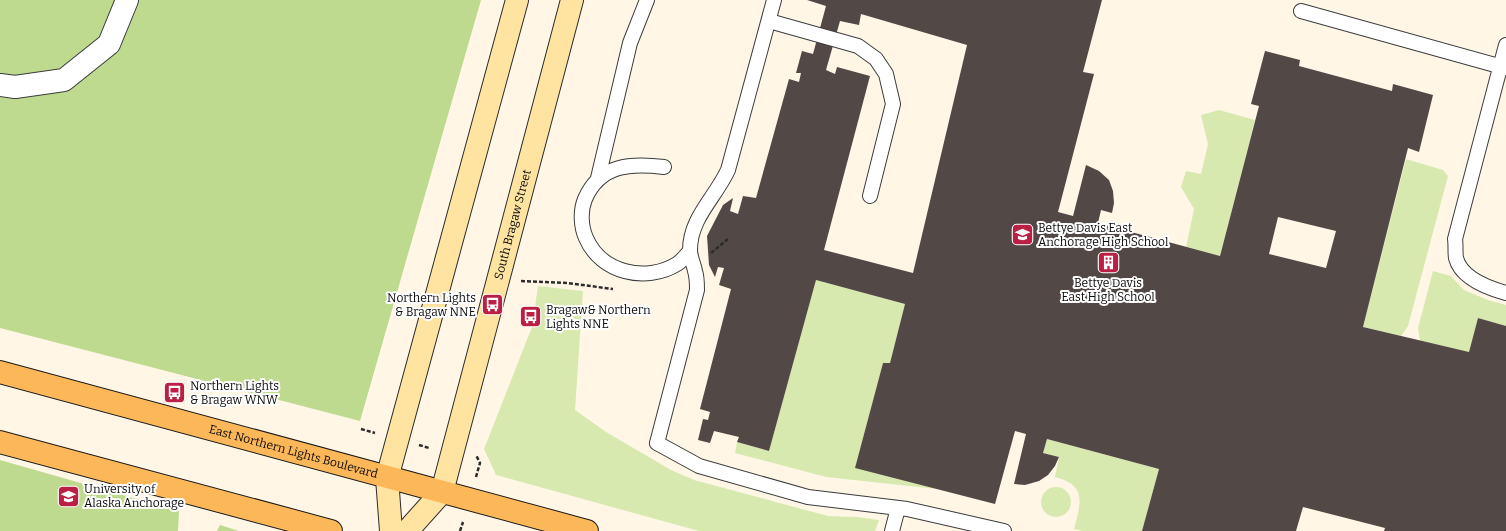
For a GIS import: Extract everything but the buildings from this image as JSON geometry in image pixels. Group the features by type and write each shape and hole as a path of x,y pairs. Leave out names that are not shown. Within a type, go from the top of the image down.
{"main road":[{"path":"391,531 387,478 517,0"},
{"name":"South Bragaw Street","path":"407,531 442,492 572,0"},
{"name":"East Northern Lights Boulevard","path":"0,372 587,531"},
{"path":"0,442 331,531"}],"street":[{"path":"0,85 15,87 64,80 109,44 127,0"}],"lane":[{"path":"598,178 630,43 647,0"},
{"path":"774,0 728,170 722,183 710,198 695,222 690,251 696,274 697,290 657,443 699,466 808,497 898,508 1004,531"},
{"path":"1301,10 1503,68"},
{"path":"769,21 858,46 876,59 886,74 893,104 870,196"},
{"path":"1506,45 1503,68 1455,239 1456,259 1468,276 1489,288 1506,292"},
{"path":"664,167 645,164 623,166 598,178 589,189 583,204 582,222 586,239 598,254 613,267 633,274 648,274 663,271 678,263 690,251"},
{"path":"892,531 898,508"}],"green space":[{"path":"0,0 481,0 360,421 0,328"},
{"path":"1219,110 1255,120 1220,256 1186,247 1194,209 1181,187 1186,171 1201,174 1208,144 1201,115"},
{"path":"1406,159 1443,170 1448,176 1408,326 1401,336 1363,327"},
{"path":"1433,271 1451,276 1464,290 1488,300 1506,305 1506,326 1478,318 1469,352 1420,341 1418,328"},
{"path":"816,280 905,304 890,363 883,363 856,465 937,489 826,477 735,453 737,442 769,451"},
{"path":"538,286 583,291 575,410 606,432 671,470 694,480 828,516 857,517 879,520 875,531 699,531 496,475 484,449 532,327"},
{"path":"1047,439 1159,469 1142,531 1083,531 1074,529 1080,503 1079,496 1077,490 1072,485 1065,480 1055,477 1059,457 1043,453"},
{"name":"University of Alaska Anchorage","path":"0,460 179,511 178,531 0,531"},
{"path":"1056,487 1067,491 1071,502 1067,513 1056,517 1045,513 1041,502 1045,491"},
{"path":"220,525 239,531 217,531"}],"place":[{"name":"Bettye Davis East Anchorage High School","path":"1022,235"},
{"name":"Bettye Davis East High School","path":"1108,262"},
{"name":"Northern Lights & Bragaw NNE","path":"492,305"},
{"name":"Bragaw& Northern Lights NNE","path":"531,317"},
{"name":"Northern Lights & Bragaw WNW","path":"175,393"},
{"name":"University of Alaska Anchorage","path":"68,496"}]}
